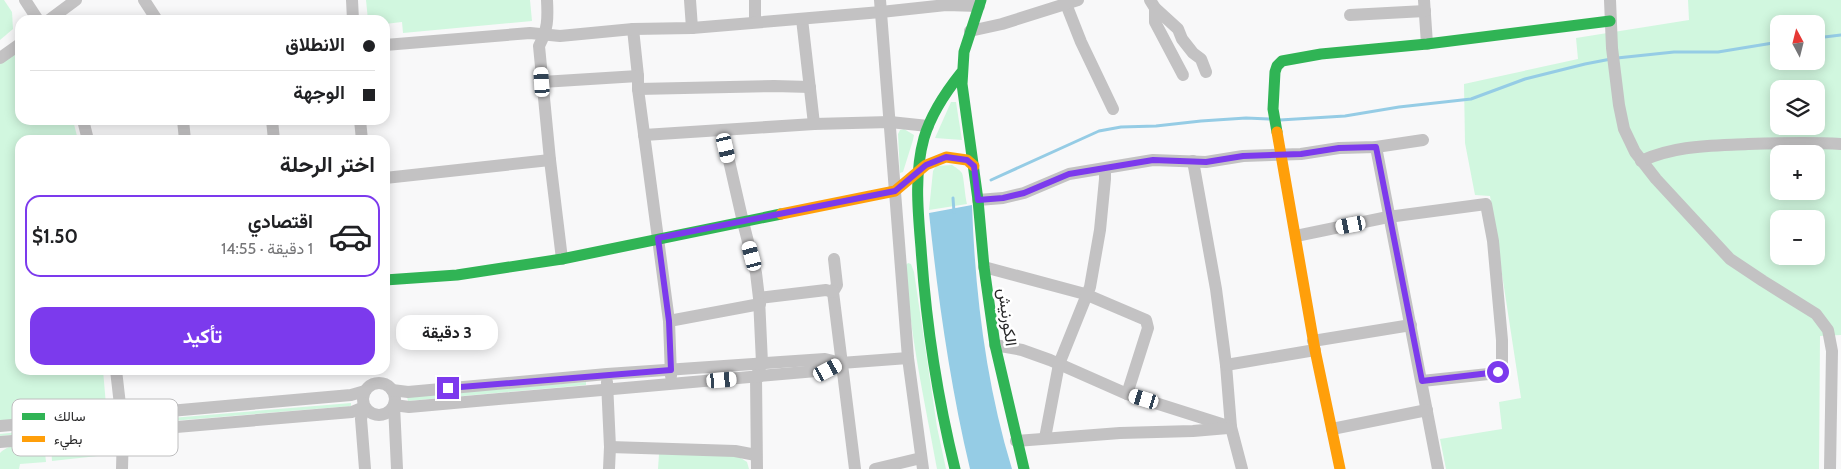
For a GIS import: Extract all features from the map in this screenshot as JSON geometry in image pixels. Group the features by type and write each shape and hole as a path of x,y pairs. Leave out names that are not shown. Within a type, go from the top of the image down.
{"street":[{"path":"24,0 34,15"},
{"path":"56,15 76,0"},
{"path":"144,0 154,15"},
{"path":"352,0 353,15"},
{"path":"546,0 548,21 545,34 539,46 562,259"},
{"path":"690,0 692,28"},
{"path":"755,0 755,22"},
{"path":"1610,0 1614,72 1624,129 1629,142 1641,161 1730,259 1816,314 1836,342 1834,465"},
{"path":"390,46 530,33 560,36 633,29 692,28 802,19 881,6 960,2 980,3 970,31 961,73 942,99 928,126 921,148 918,172 922,263 927,309 939,392 955,469"},
{"path":"970,31 1002,24 1072,2 1081,42 1113,109"},
{"path":"1152,4 1178,29 1182,39 1193,54 1201,59 1206,72"},
{"path":"1152,4 1155,22 1183,75"},
{"path":"875,469 922,464 908,358 881,6"},
{"path":"1350,15 1425,6 1427,44"},
{"path":"802,19 814,124"},
{"path":"1340,469 1314,345 1280,154 1273,109 1277,66 1282,62 1321,54 1427,44 1610,21"},
{"path":"633,29 638,89 669,321 671,384"},
{"path":"0,58 15,48"},
{"name":"الكورنيش","path":"961,73 995,345 1024,469"},
{"path":"542,82 638,76"},
{"path":"638,89 810,87"},
{"path":"644,135 814,124 890,122 928,126"},
{"path":"722,130 756,272 759,301 762,363 756,377 757,469"},
{"path":"978,200 1003,198 1024,193 1069,174 1153,160 1206,162 1243,156 1301,154 1349,147 1376,147 1423,140"},
{"path":"1641,161 1660,152 1682,148 1812,142 1841,144"},
{"path":"1376,147 1388,217 1422,381 1436,468"},
{"path":"390,280 457,275 562,259 895,191 926,165 946,157 967,160 974,166"},
{"path":"390,177 550,160"},
{"path":"1193,161 1216,290 1226,365 1231,427 1242,469"},
{"path":"1045,438 1059,364 1090,287 1100,230 1105,169"},
{"path":"1296,236 1388,217 1486,204 1490,220 1502,340 1502,370 1422,381"},
{"path":"834,259 837,285 833,292 855,469"},
{"path":"984,267 1086,294 1144,318 1148,328 1127,394"},
{"path":"669,321 759,301 826,290 833,292"},
{"path":"1226,365 1411,325"},
{"path":"995,345 1022,350 1127,394 1231,427"},
{"path":"178,411 351,395 365,391 373,384 408,392 607,374 762,363 825,359 841,363 908,358"},
{"path":"394,405 409,407 756,377 828,370 841,363"},
{"path":"607,374 609,469"},
{"path":"116,375 119,399"},
{"path":"383,375 387,386 395,394 397,469"},
{"path":"365,391 361,419 365,469"},
{"path":"364,406 372,414 377,415 388,413 394,405"},
{"path":"178,426 352,412 364,406"},
{"path":"1332,429 1427,410"},
{"path":"1016,441 1120,433 1193,431 1231,427"},
{"path":"610,447 735,451 756,455"},
{"path":"122,456 122,469"}],"green space":[{"path":"0,0 4,0 12,12 13,29 0,40"},
{"path":"366,0 530,0 532,21 403,33 402,22 390,23 390,15 368,15"},
{"path":"1688,0 1841,0 1841,335 1820,336 1819,469 1446,469 1440,439 1502,429 1499,402 1521,398 1490,196 1475,195 1465,143 1464,84 1578,59 1576,38 1689,20"},
{"path":"15,54 15,125 74,125 77,135 15,135 15,375 103,375 105,399 12,399 12,423 0,424 0,64"},
{"path":"951,102 956,102 962,140 935,138"},
{"path":"904,129 914,135 903,172 900,173 898,134 900,130"},
{"path":"952,165 962,173 967,204 929,210 933,171 936,166"},
{"path":"908,263 911,264 914,272 937,427 946,469 937,469 910,316 906,265"},
{"path":"586,382 586,385 408,401 407,397"},
{"path":"351,403 351,406 178,420 178,417"},
{"path":"12,433 12,435 0,436 0,434"},
{"path":"12,446 12,456 45,456 46,462 20,464 19,469 0,469 0,453"},
{"path":"659,454 736,455 747,462 749,469 658,469"},
{"path":"52,456 98,456 52,461"}],"water":[{"path":"972,205 983,338 995,404 1012,469 970,469 945,341 929,213"}],"waterway":[{"path":"1825,37 1841,35"},
{"path":"1617,58 1674,52 1718,52 1770,43"},
{"path":"1280,120 1345,116 1399,107 1471,99 1525,79 1611,59"},
{"path":"991,180 1099,131 1121,127 1156,126 1201,121 1246,118 1269,119"},
{"path":"953,198 954,212"}],"traffic: fast":[{"path":"981,0 964,52 962,84 995,345 1024,469"},
{"path":"1277,132 1273,109 1275,72 1277,66 1282,61 1321,54 1427,44 1610,21"},
{"path":"955,469 943,414 929,332 919,221 918,179 921,152 930,121 949,88 961,73"},
{"path":"390,280 457,275 562,259 781,214"}],"traffic: slow":[{"path":"1277,132 1315,350 1340,469"},
{"path":"781,214 895,191 926,165 946,157 967,160 974,166"}],"route":[{"path":"448,388 671,370 669,321 658,238 895,191 926,165 946,157 967,160 974,166 978,200 1003,198 1024,193 1069,174 1153,160 1206,162 1243,156 1301,154 1359,146 1376,147 1388,217 1422,381 1498,372"}]}
